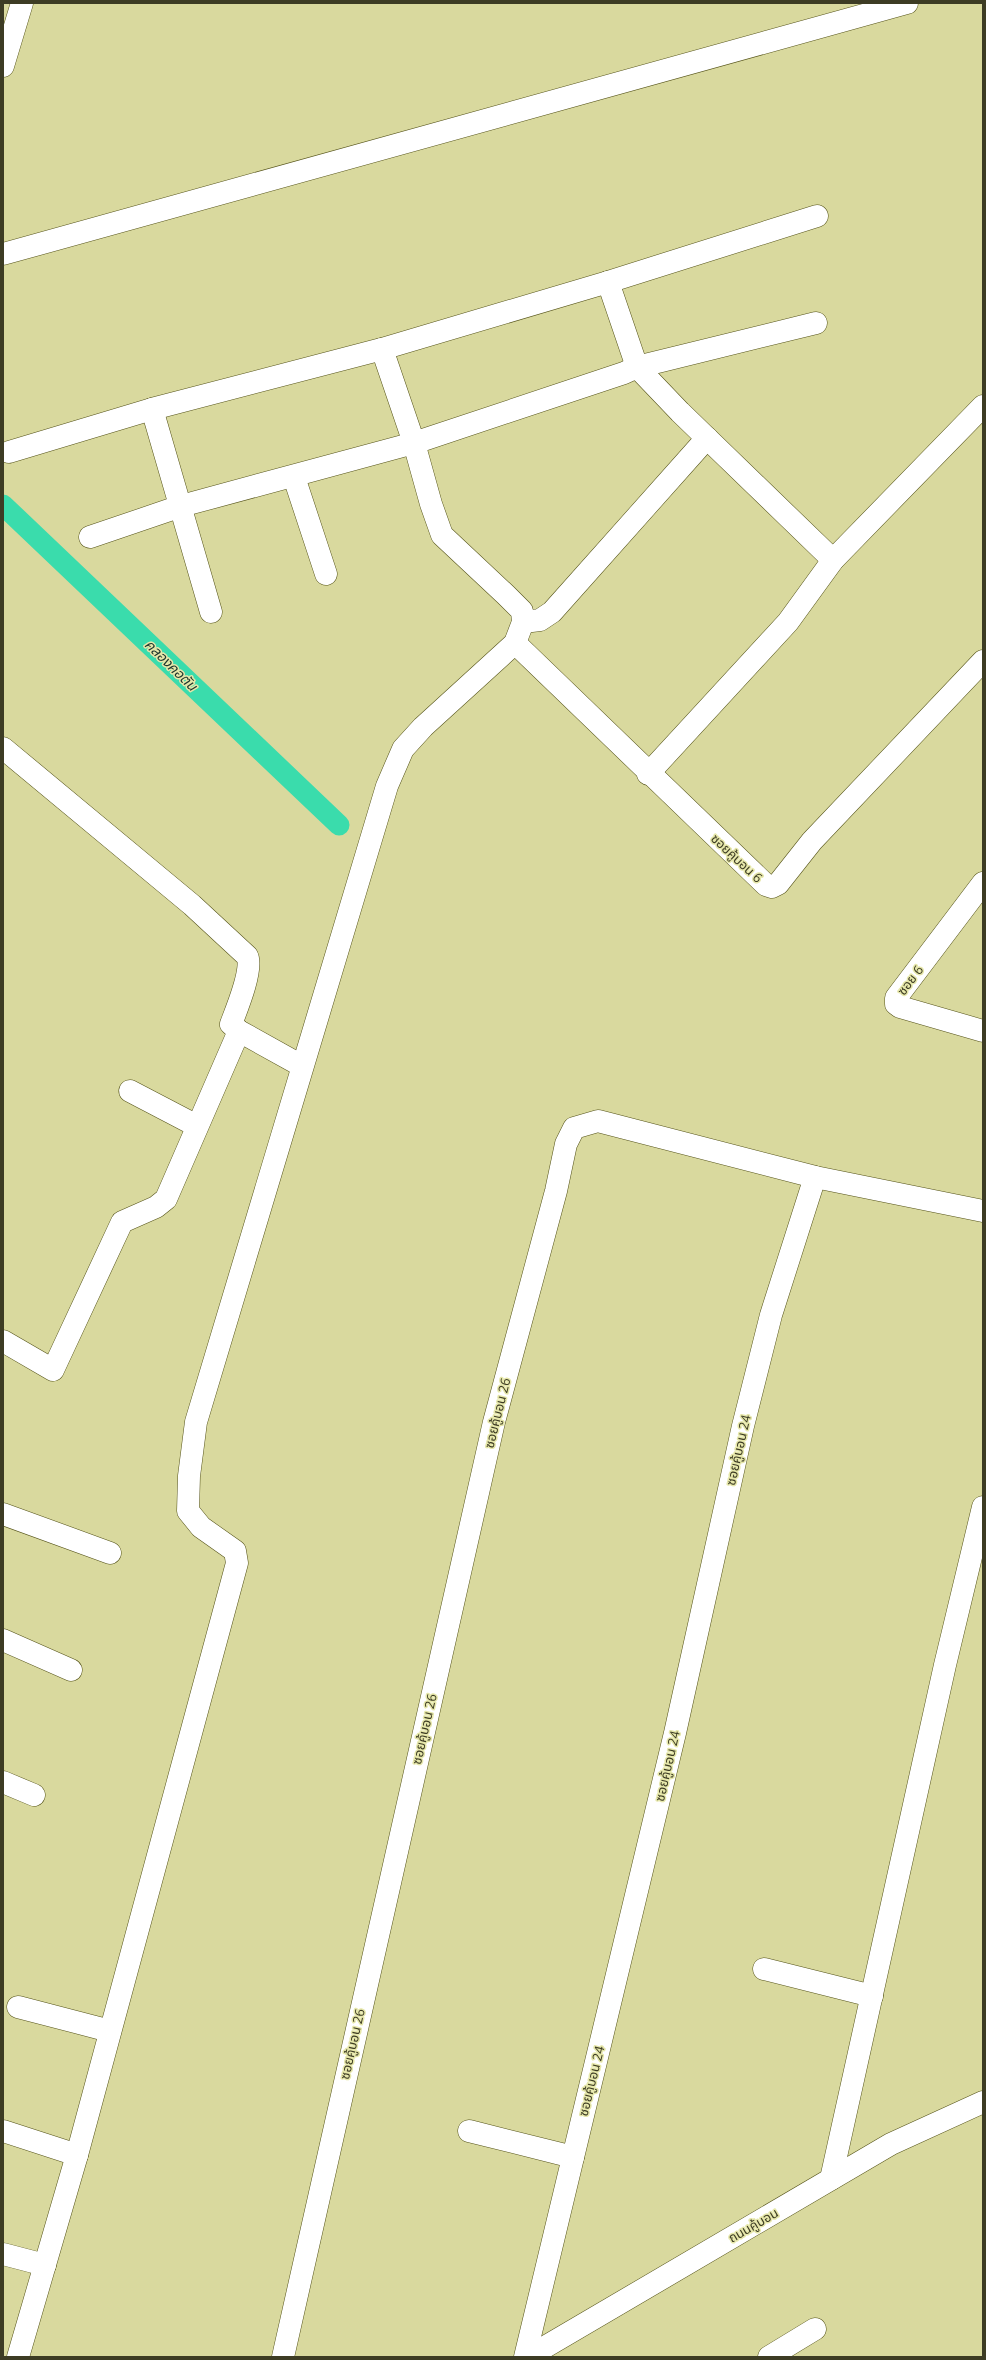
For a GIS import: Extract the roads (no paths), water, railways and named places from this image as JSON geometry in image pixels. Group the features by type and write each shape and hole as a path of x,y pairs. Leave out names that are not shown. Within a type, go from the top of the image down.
{"street":[{"path":"3,66 22,3"},
{"path":"3,254 907,3"},
{"path":"9,452 152,409 382,349 608,282 817,216"},
{"path":"608,282 637,367 707,438 833,560"},
{"path":"90,537 181,506 294,477 414,443 624,374 637,367 816,323"},
{"path":"18,2357 77,2155 237,1563 235,1551 201,1527 188,1511 189,1476 196,1422 387,786 403,750 423,727 515,643 523,622 522,611 442,534 431,504 414,443 382,349"},
{"path":"648,774 788,622 833,560 983,406"},
{"path":"152,409 211,612"},
{"path":"523,622 540,620 552,612 707,438"},
{"path":"294,477 326,574"},
{"name":"ซอยคู้บอน 6","path":"515,643 648,774 766,885 772,887 778,884 812,841 983,661"},
{"path":"3,748 192,905 247,956 249,961 246,976 231,1024 239,1031 302,1066"},
{"name":"ซอย 6","path":"983,883 896,998 896,1004 900,1007 983,1031"},
{"path":"3,1341 52,1370 122,1222 156,1207 166,1199 239,1031"},
{"path":"130,1091 197,1126"},
{"name":"ซอยคู้บอน 26","path":"283,2357 494,1422 556,1191 566,1144 574,1128 598,1121 815,1177"},
{"path":"815,1177 983,1211"},
{"name":"ซอยคู้บอน 24","path":"525,2357 675,1733 743,1426 771,1315 815,1177"},
{"path":"831,2179 945,1665 983,1507"},
{"path":"3,1514 110,1553"},
{"path":"3,1640 71,1670"},
{"path":"3,1782 34,1795"},
{"path":"764,1969 872,1996"},
{"path":"18,2007 110,2031"},
{"name":"ถนนคู้บอน","path":"528,2357 891,2144 983,2102"},
{"path":"3,2131 77,2155"},
{"path":"469,2131 573,2157"},
{"path":"3,2254 45,2265"},
{"path":"769,2357 815,2329"}],"waterway":[{"name":"คลองคอตัน","path":"3,505 339,825"}]}
